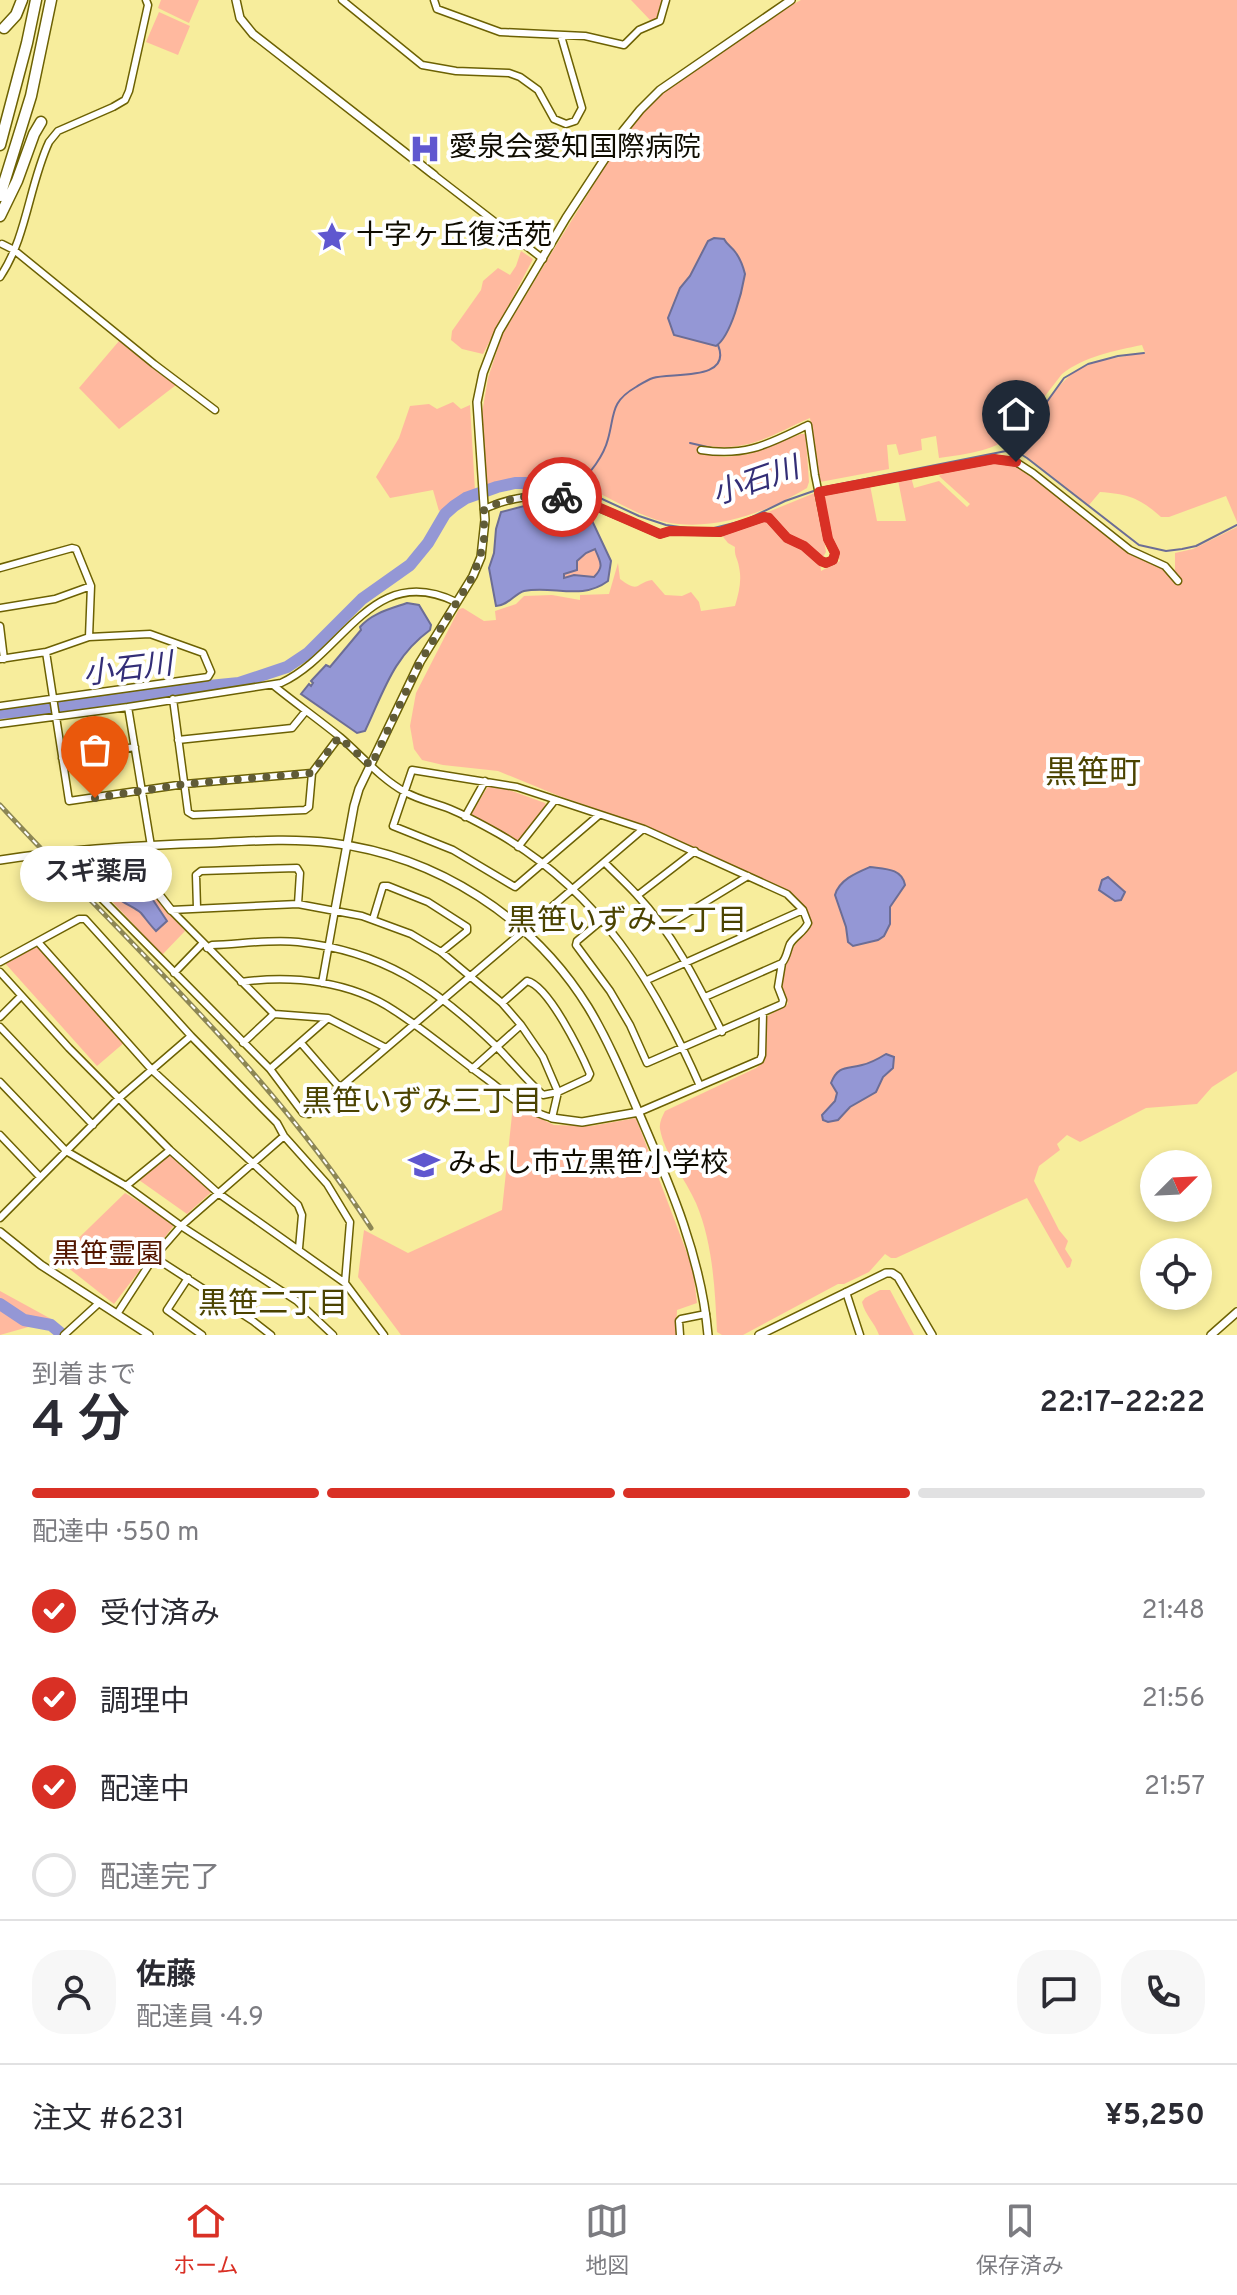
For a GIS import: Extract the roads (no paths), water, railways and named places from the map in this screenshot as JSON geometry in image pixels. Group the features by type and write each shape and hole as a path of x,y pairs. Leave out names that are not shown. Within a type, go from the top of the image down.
{"highway":[{"path":"4,28 16,15 22,0"},
{"path":"0,145 36,0"},
{"path":"0,196 31,96 51,0"},
{"path":"0,216 41,122"}],"street":[{"path":"0,277 14,250 49,142 58,131 125,100 134,72 148,5 146,0"},
{"path":"236,0 240,18 253,34 543,259"},
{"path":"342,0 422,65 456,71 509,73 520,77 538,90 554,119 566,124 579,117 582,108 561,36"},
{"path":"434,0 437,9 446,14 500,32 600,38 624,45 639,30 660,21 666,0"},
{"path":"322,983 356,798 420,662 473,576 481,557 484,509 477,402 483,373 499,331 566,218 640,110 660,90 791,0"},
{"path":"2,244 14,250 215,410"},
{"path":"484,509 501,501 553,495 591,504 660,534 670,531 720,532 764,517 769,518 787,538 804,546 821,561 826,563 833,560 835,553 828,539 808,425 749,451 725,454 701,450"},
{"path":"819,490 969,460 1016,462 1130,550 1165,566 1178,581"},
{"path":"0,568 74,548 77,550 91,586 89,637"},
{"path":"0,608 55,599 91,586"},
{"path":"0,724 56,713 128,707 273,685 308,668 353,621 393,596 423,592 456,602"},
{"path":"0,626 2,659 46,652 89,637 154,634 205,654 211,674 208,677 0,706"},
{"path":"46,652 69,801 185,784 312,773"},
{"path":"273,685 404,792 465,817 518,847 573,891 623,945 647,980 700,1086"},
{"path":"173,699 188,812 193,815 305,810 309,807 312,773 339,737"},
{"path":"128,707 151,846 153,887 205,946 274,1014 328,1018 386,1048"},
{"path":"178,740 292,728 305,712"},
{"path":"62,758 135,747"},
{"path":"599,815 518,885 512,886 453,850 395,828 394,822 412,770 508,785 644,829 787,894 803,910 808,923 791,943 787,957 782,963 705,997"},
{"path":"465,817 485,781"},
{"path":"518,847 555,800"},
{"path":"153,887 103,888 98,893 270,1069 305,1114 309,1114 644,829"},
{"path":"0,860 151,846 281,841 346,845 405,861 445,877 498,909 549,956 586,1004 602,1032 680,1209 699,1275 708,1335"},
{"path":"638,895 695,851"},
{"path":"605,863 638,895 663,928 705,997 722,1032"},
{"path":"197,908 196,875 201,871 297,868 300,873 298,904"},
{"path":"663,928 748,876"},
{"path":"373,919 383,886 386,885 428,902 467,927 467,931 441,952"},
{"path":"171,910 298,904 373,919 411,934 441,952 502,1003 521,1025 543,1057 558,1092 552,1118"},
{"path":"647,980 803,910"},
{"path":"0,962 84,918 191,1036 275,1120 284,1136 327,1184 350,1222 345,1283"},
{"path":"602,920 576,945 610,991 647,1063 782,1004 778,987 782,963"},
{"path":"38,942 152,1070 298,1205 302,1215 299,1248"},
{"path":"174,973 205,946 212,945 292,942 356,952 397,969 444,998 497,1047 541,1094 558,1092 589,1076 578,1044 533,982 527,981 502,1003"},
{"path":"0,972 170,1150 218,1193 345,1283 384,1335"},
{"path":"241,982 292,979 347,988 375,999 528,1110 552,1118 582,1122 639,1112 760,1060 763,1013"},
{"path":"0,1017 21,996"},
{"path":"243,1043 274,1014"},
{"path":"270,1069 328,1018"},
{"path":"472,1069 521,1025"},
{"path":"0,1027 93,1125"},
{"path":"0,1218 118,1099 191,1036"},
{"path":"301,1043 340,1088"},
{"path":"2,1087 66,1151 126,1186 181,1226 297,1301 333,1335"},
{"path":"0,1135 40,1177"},
{"path":"117,1314 154,1257 181,1226 284,1136"},
{"path":"126,1186 170,1150"},
{"path":"0,1232 41,1265 149,1335"},
{"path":"154,1257 271,1335"},
{"path":"759,1335 886,1273 895,1274 932,1335"},
{"path":"188,1278 167,1310 202,1335"},
{"path":"846,1292 860,1335"},
{"path":"64,1335 99,1303"},
{"path":"1211,1335 1237,1312"},
{"path":"680,1335 681,1319 706,1314"}],"water":[{"path":"724,239 741,261 745,274 731,324 716,346 674,335 668,318 680,288 690,276 708,241"},
{"path":"528,505 571,507 588,512 611,561 608,581 588,590 524,591 496,606 489,568 501,512","holes":["595,549 600,567 594,577 574,575 564,578 564,574 577,570 577,561"]},
{"path":"407,603 419,605 431,625 430,630 398,663 365,731 357,733 301,694 326,665 330,667 365,622"},
{"path":"870,867 896,872 905,885 890,907 890,924 884,936 853,946 848,942 835,895 844,881"},
{"path":"1108,877 1125,892 1121,900 1115,901 1099,890 1102,880"},
{"path":"116,894 149,894 167,921 156,931 141,913"},
{"path":"886,1054 894,1057 893,1068 883,1077 876,1092 850,1107 838,1120 823,1120 822,1115 835,1101 837,1093 831,1083 837,1073"}],"waterway":[{"path":"576,485 603,452 615,409 622,398 653,378 709,370 717,365 720,357 718,345"},
{"path":"1007,451 1020,439 1064,378 1088,364 1144,353"},
{"path":"690,443 712,448"},
{"name":"小石川","path":"538,483 574,486 666,525 714,528 746,520 785,501 825,487 1006,451 1027,458 1139,545 1166,551 1182,549 1196,546 1237,525"},
{"name":"小石川","path":"0,713 239,683 287,667 308,653 362,599 410,565 445,514 454,506 466,498 497,487 538,483"},
{"path":"0,1304 24,1320 51,1325 63,1335"}],"railway":[{"path":"0,805 242,1061 288,1114 371,1228"}],"place":[{"name":"愛泉会愛知国際病院","path":"425,149"},
{"name":"十字ヶ丘復活苑","path":"332,237"},
{"name":"スギ薬局","path":"95,798"},
{"name":"みよし市立黒笹小学校","path":"424,1165"}],"district":[{"name":"黒笹町","path":"1093,775"},
{"name":"黒笹いずみ二丁目","path":"627,922"},
{"name":"黒笹いずみ三丁目","path":"422,1103"},
{"name":"黒笹二丁目","path":"273,1305"}],"park label":[{"name":"黒笹霊園","path":"108,1256"}]}
